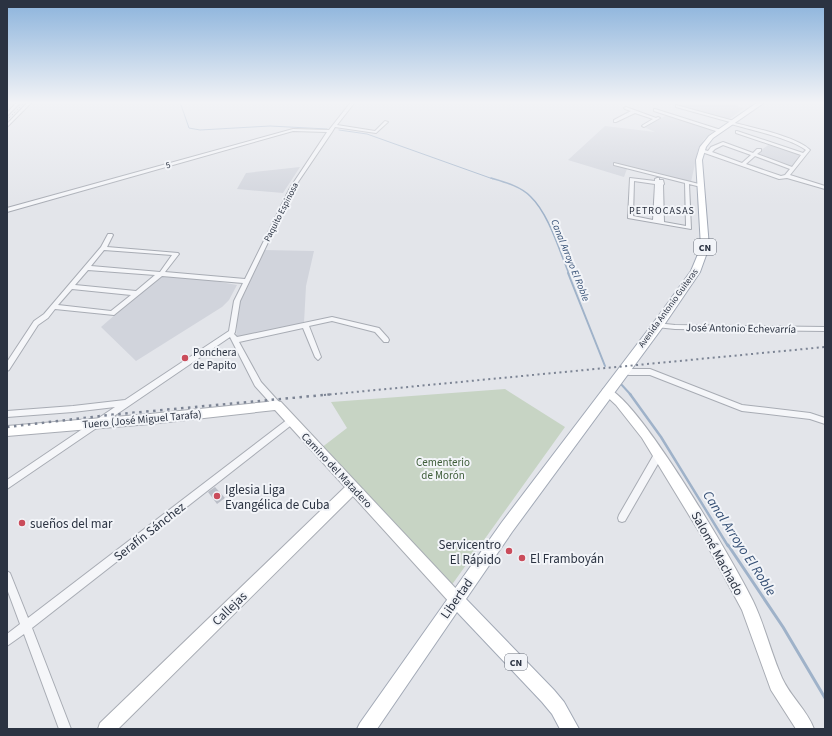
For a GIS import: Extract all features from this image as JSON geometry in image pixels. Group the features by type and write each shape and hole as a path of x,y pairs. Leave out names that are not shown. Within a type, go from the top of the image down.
{"main road":[{"path":"701,150 713,136"},
{"name":"Avenida Antonio Guiteras","path":"607,392 695,272 701,259 705,247 701,186 701,150"},
{"name":"Salomé Machado","path":"607,392 620,402 635,419 661,457 711,538 748,606 777,684 806,729"},
{"name":"Libertad","path":"366,729 456,599 607,392"},
{"name":"Camino del Matadero","path":"277,405 456,599"},
{"name":"Tuero (José Miguel Tarafa)","path":"7,431 98,422 150,419 277,405"},
{"name":"Callejas","path":"106,729 353,487"},
{"name":"CN","path":"456,599 548,696 558,708 570,729"}],"street":[{"name":"5","path":"7,210 270,136"},
{"name":"Paquito Espinosa","path":"232,332 235,309 247,281 292,188 326,136"},
{"path":"721,136 723,143"},
{"path":"750,136 806,152"},
{"path":"768,142 773,136"},
{"path":"774,136 802,146 806,152"},
{"path":"710,152 713,148 723,143 792,168"},
{"path":"701,150 781,178 787,176 825,188"},
{"path":"743,164 759,150"},
{"path":"787,176 806,152"},
{"path":"616,164 701,186"},
{"path":"659,175 659,222"},
{"path":"659,184 632,179 630,217 689,228 687,182"},
{"path":"7,368 36,322 46,316 54,307 104,248 110,235"},
{"path":"54,307 112,313 162,273 176,254 104,248"},
{"path":"87,268 247,281"},
{"path":"70,287 136,293"},
{"path":"235,340 332,319 377,330 386,340"},
{"name":"José Antonio Echevarría","path":"658,324 675,327 825,329"},
{"path":"305,325 318,357"},
{"path":"7,485 232,332"},
{"name":"Camino del Matadero","path":"232,332 258,384 277,405"},
{"path":"622,370 629,372 650,372 742,408 810,416 825,421"},
{"path":"7,414 126,403"},
{"name":"Serafín Sánchez","path":"7,641 291,421"},
{"path":"622,518 656,459 661,457"},
{"path":"7,576 25,627 65,729"}],"shaded area":[{"path":"594,136 707,136 698,150 691,182 628,166 624,177 568,160"},
{"path":"771,143 804,155 793,167 757,153"},
{"path":"300,167 283,193 237,189 246,173"},
{"path":"263,250 314,251 306,286 304,323 236,338 239,300"},
{"path":"164,272 237,285 229,300 222,307 136,361 101,327"}],"green space":[{"name":"Cementerio de Morón","path":"505,389 565,427 451,586 321,448 347,428 331,402"}],"building":[{"name":"Iglesia Liga Evangélica de Cuba","path":"215,487 225,498 217,504 208,492"}],"waterway":[{"name":"Canal Arroyo El Roble","path":"374,136 493,179"},
{"name":"Canal Arroyo El Roble","path":"491,178 522,190 537,204 548,222 569,274"},
{"name":"Canal Arroyo El Roble","path":"568,273 605,366"},
{"name":"Canal Arroyo El Roble","path":"620,383 631,395"},
{"name":"Canal Arroyo El Roble","path":"630,394 661,437 728,546"},
{"name":"Canal Arroyo El Roble","path":"728,545 783,627 825,698"}],"railway":[{"path":"324,395 825,347"},
{"path":"7,427 109,415 334,394"}],"place":[{"name":"Ponchera de Papito","path":"185,358"},
{"name":"Iglesia Liga Evangélica de Cuba","path":"217,496"},
{"name":"sueños del mar","path":"22,523"},
{"name":"Servicentro El Rápido","path":"509,551"},
{"name":"El Framboyán","path":"522,558"}],"district":[{"name":"PETROCASAS","path":"662,210"}]}
